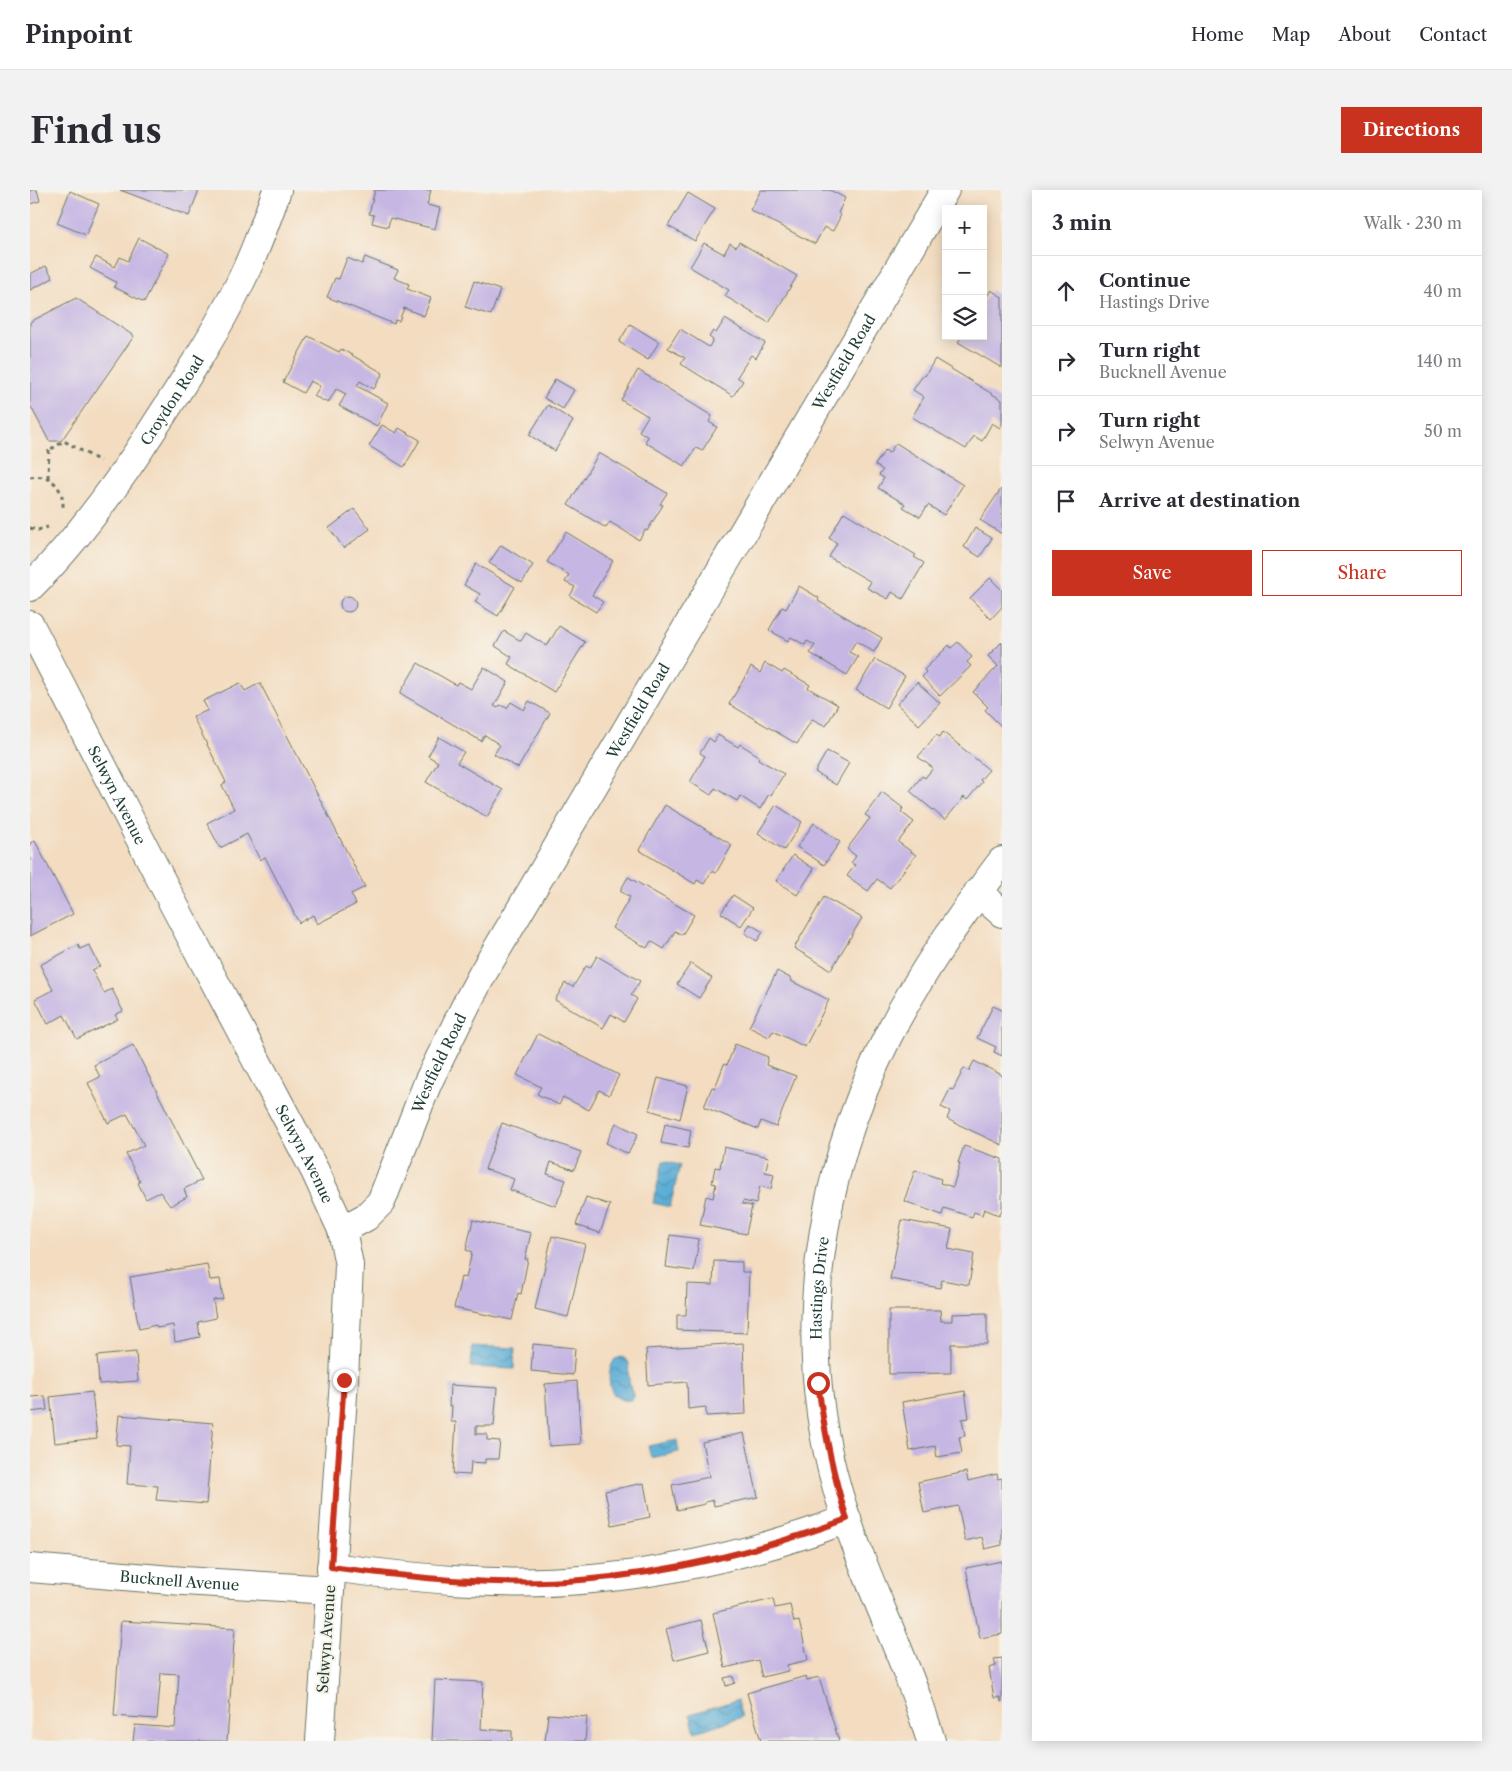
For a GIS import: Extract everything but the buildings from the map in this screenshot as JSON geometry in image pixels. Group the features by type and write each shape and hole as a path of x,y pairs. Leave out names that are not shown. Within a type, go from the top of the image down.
{"street":[{"name":"Croydon Road","path":"30,588 57,560 115,485 200,355 239,287 277,190"},
{"name":"Westfield Road","path":"342,1230 366,1217 381,1202 428,1082 483,973 945,190"},
{"name":"Selwyn Avenue","path":"30,625 174,905 315,1171 342,1230 349,1281 320,1741"},
{"name":"Hastings Drive","path":"931,1741 909,1676 838,1492 829,1454 820,1398 816,1323 818,1274 830,1195 836,1170 852,1120 889,1035 928,965 958,919 1002,861"},
{"path":"978,892 1002,913"},
{"name":"Bucknell Avenue","path":"30,1568 183,1581 330,1579 390,1574 480,1581 581,1580 636,1574 707,1560 798,1536 847,1519"}],"path":[{"path":"48,478 49,448 53,448 64,441 100,462"},
{"path":"30,477 40,476 48,478 56,484 61,490 64,508"},
{"path":"30,528 38,530 48,528"}],"water":[{"path":"663,1161 680,1165 670,1207 653,1203"},
{"path":"472,1346 515,1348 514,1369 471,1367"},
{"path":"622,1357 629,1363 629,1380 634,1396 632,1400 618,1398 610,1387 609,1380 612,1365 615,1359"},
{"path":"677,1440 679,1452 651,1458 648,1446"},
{"path":"737,1700 742,1717 695,1732 690,1714"}],"route":[{"path":"344,1380 331,1567 440,1579 518,1582 581,1580 630,1575 674,1567 755,1548 847,1519 829,1454 818,1383"}]}
